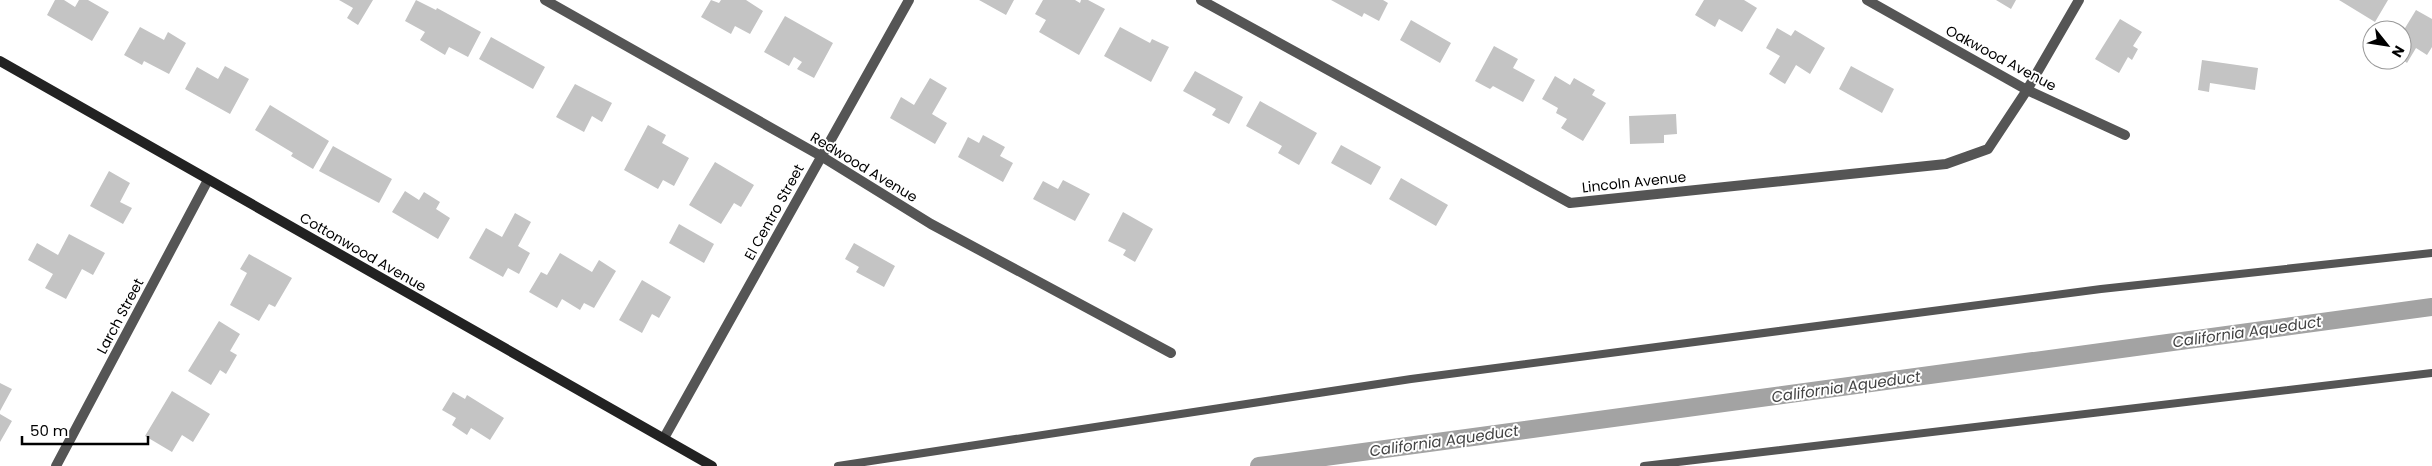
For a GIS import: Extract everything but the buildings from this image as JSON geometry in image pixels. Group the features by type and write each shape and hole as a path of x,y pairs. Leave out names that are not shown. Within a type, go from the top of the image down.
{"street":[{"name":"Redwood Avenue","path":"545,0 821,156 931,224 1171,353"},
{"name":"El Centro Street","path":"664,438 909,0"},
{"name":"Lincoln Avenue","path":"1201,0 1570,203 1946,164 1988,149 2026,90 2079,0"},
{"name":"Oakwood Avenue","path":"1867,0 2026,90 2125,135"},
{"name":"Cottonwood Avenue","path":"0,61 712,466"},
{"name":"Larch Street","path":"56,466 208,180"}],"lane":[{"path":"838,466 1421,378 2101,289 2432,253"},
{"path":"1644,466 2432,373"}],"waterway":[{"name":"California Aqueduct","path":"1259,466 2432,307"}]}
